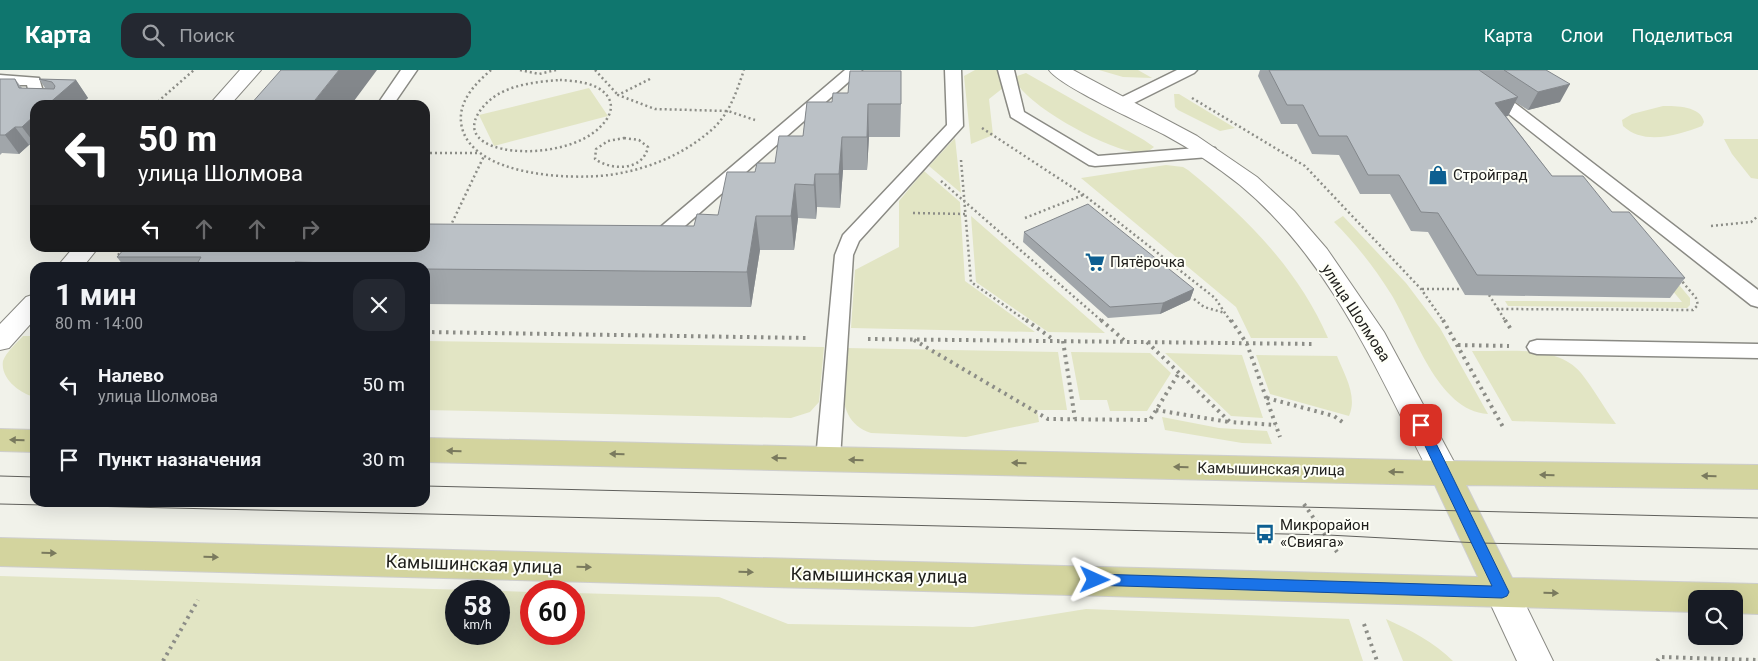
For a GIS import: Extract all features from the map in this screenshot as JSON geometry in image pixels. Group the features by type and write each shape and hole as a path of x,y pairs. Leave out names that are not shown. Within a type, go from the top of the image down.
{"main road":[{"path":"0,440 30,440"},
{"name":"Камышинская улица","path":"430,450 1445,473 1758,477"},
{"name":"улица Шолмова","path":"1445,473 1502,592"},
{"name":"Камышинская улица","path":"0,552 1350,586 1758,599"}],"street":[{"path":"224,100 251,70"},
{"name":"улица Шолмова","path":"1059,70 1209,152 1248,181 1292,223 1341,284 1379,345 1445,473"},
{"path":"73,262 82,252"},
{"path":"0,341 30,308"},
{"name":"улица Шолмова","path":"1502,592 1535,661"}],"lane":[{"path":"388,100 409,70"},
{"path":"633,236 662,236 854,70"},
{"path":"828,459 844,255 850,239 955,126 953,70 936,70"},
{"path":"1006,70 1016,114 1095,161 1209,152"},
{"path":"1122,103 1189,70"},
{"path":"1455,70 1501,100 1758,300"},
{"path":"0,80 34,81 38,100"},
{"path":"1529,347 1758,351"}],"path":[{"path":"160,100 194,70"},
{"path":"490,70 475,82 463,102 459,114 460,126 466,139 480,154 501,164 547,175 600,175 632,170 665,161 688,150 711,131 728,111 742,83 744,70"},
{"path":"520,70 539,74 556,70"},
{"path":"595,70 618,95 655,109 728,111"},
{"path":"618,95 650,79"},
{"path":"560,80 580,82 596,87 607,95 612,105 610,117 600,128 584,139 564,147 540,152 516,152 481,140 474,129 475,117 483,105 498,94 517,86 538,81 560,80"},
{"path":"1166,81 1305,166 1421,289 1446,324 1503,427"},
{"path":"978,125 1084,194 1215,298 1247,344 1306,507 1336,549 1377,661"},
{"path":"624,138 639,140 648,147 648,151 641,160 634,164 624,167 606,166 595,159 596,149 608,141 624,138"},
{"path":"960,152 971,282 1055,341"},
{"path":"430,153 480,154"},
{"path":"447,234 484,156"},
{"path":"920,164 1125,341"},
{"path":"1025,218 1084,194"},
{"path":"875,213 966,214"},
{"path":"1670,230 1751,222 1758,216"},
{"path":"122,252 122,259"},
{"path":"1163,265 1170,262"},
{"path":"1498,309 1693,310 1698,305 1696,298 1678,277"},
{"path":"1421,289 1462,289"},
{"path":"1489,295 1529,347"},
{"path":"1194,299 1204,307 1226,313"},
{"path":"913,339 1048,419 1150,420 1179,373"},
{"path":"1063,341 1075,419"},
{"path":"1147,342 1230,422"},
{"path":"1458,345 1529,347"},
{"path":"1266,398 1334,416 1346,424"},
{"path":"1156,410 1230,422 1276,425"},
{"path":"163,661 198,600"},
{"path":"1658,661 1660,657 1758,660"}],"green space":[{"path":"975,70 999,70 1003,76 1003,88 989,99 993,135 971,144 964,76"},
{"path":"1099,70 1138,70 1152,78 1123,77"},
{"path":"1026,73 1154,147 1150,150 1139,152 1122,149 1088,135 1052,115 1024,92 1016,82 1017,76"},
{"path":"589,88 608,116 494,146 479,115"},
{"path":"1174,94 1179,94 1235,128 1220,131 1178,110 1175,107"},
{"path":"1663,106 1693,110 1702,117 1704,122 1702,126 1662,137 1641,136 1623,126 1622,120 1632,114"},
{"path":"955,138 961,193 929,166"},
{"path":"1724,139 1758,139 1758,179 1751,178 1732,154"},
{"path":"1166,165 1183,167 1188,170 1250,226 1286,267 1302,289 1328,338 1251,338 1236,307 1081,178"},
{"path":"924,171 960,202 965,281 1035,332 851,328 855,270 899,247 899,201"},
{"path":"971,216 1105,333 1048,332 976,282"},
{"path":"1343,216 1406,283 1440,328 1488,414 1470,409 1455,399 1441,384 1429,367 1385,284 1357,247 1334,222"},
{"path":"1622,230 1633,230 1690,298 1690,305 1687,308 1508,306 1505,301 1682,302"},
{"path":"23,336 30,336 30,395 13,385 5,374 3,361"},
{"path":"430,341 824,347 819,402 810,412 791,418 430,410"},
{"path":"846,348 1058,352 1067,410 1037,410 1039,422 966,437 871,433 859,427 851,419 846,409 843,386"},
{"path":"1472,351 1530,352 1559,357 1581,373 1616,424 1512,421"},
{"path":"1071,352 1150,353 1171,373 1147,411 1110,411 1107,400 1080,400"},
{"path":"1165,353 1242,355 1263,418 1231,416"},
{"path":"1256,355 1337,356 1351,393 1352,401 1349,416 1270,394"},
{"path":"1162,417 1219,428 1267,431 1272,444 1242,443 1165,430"},
{"path":"0,576 445,589 445,645 510,645 510,591 520,592 520,645 585,645 585,593 719,597 788,624 973,627 1086,609 1349,619 1363,661 0,661"},
{"path":"1386,619 1430,642 1453,661 1403,661"}],"building":[{"path":"281,70 339,70 315,100 254,100"},
{"name":"Стройград","path":"1269,70 1479,70 1518,97 1495,103 1552,176 1583,176 1612,212 1629,212 1685,278 1477,275 1438,213 1421,212 1399,175 1368,175 1347,136 1319,136 1303,105 1287,105"},
{"path":"1504,70 1546,70 1570,84 1538,92"},
{"path":"850,71 901,71 901,104 868,104 867,137 842,137 839,174 815,174 814,185 795,184 791,216 756,216 747,272 430,269 430,262 198,262 201,257 117,257 121,252 430,252 430,224 694,226 697,214 718,215 727,172 755,172 757,163 775,163 779,136 803,136 807,102 832,102 833,93 848,93"},
{"path":"0,79 15,79 19,88 54,89 55,86 52,82 39,79 76,80 53,100 30,100 30,120 22,127 15,127 5,135 0,135"},
{"name":"Пятёрочка","path":"1088,204 1194,289 1163,303 1110,307 1024,232"}],"tram line":[{"path":"0,476 30,477"},
{"path":"430,486 1758,518"},
{"path":"0,504 30,505"},
{"path":"129,507 1328,535 1479,543 1758,549"}],"place":[{"name":"Стройград","path":"1438,175"},
{"name":"Пятёрочка","path":"1095,262"},
{"name":"Микрорайон «Свияга»","path":"1265,534"}],"route":[{"path":"1095,580 1350,586 1502,592 1421,425"}]}
